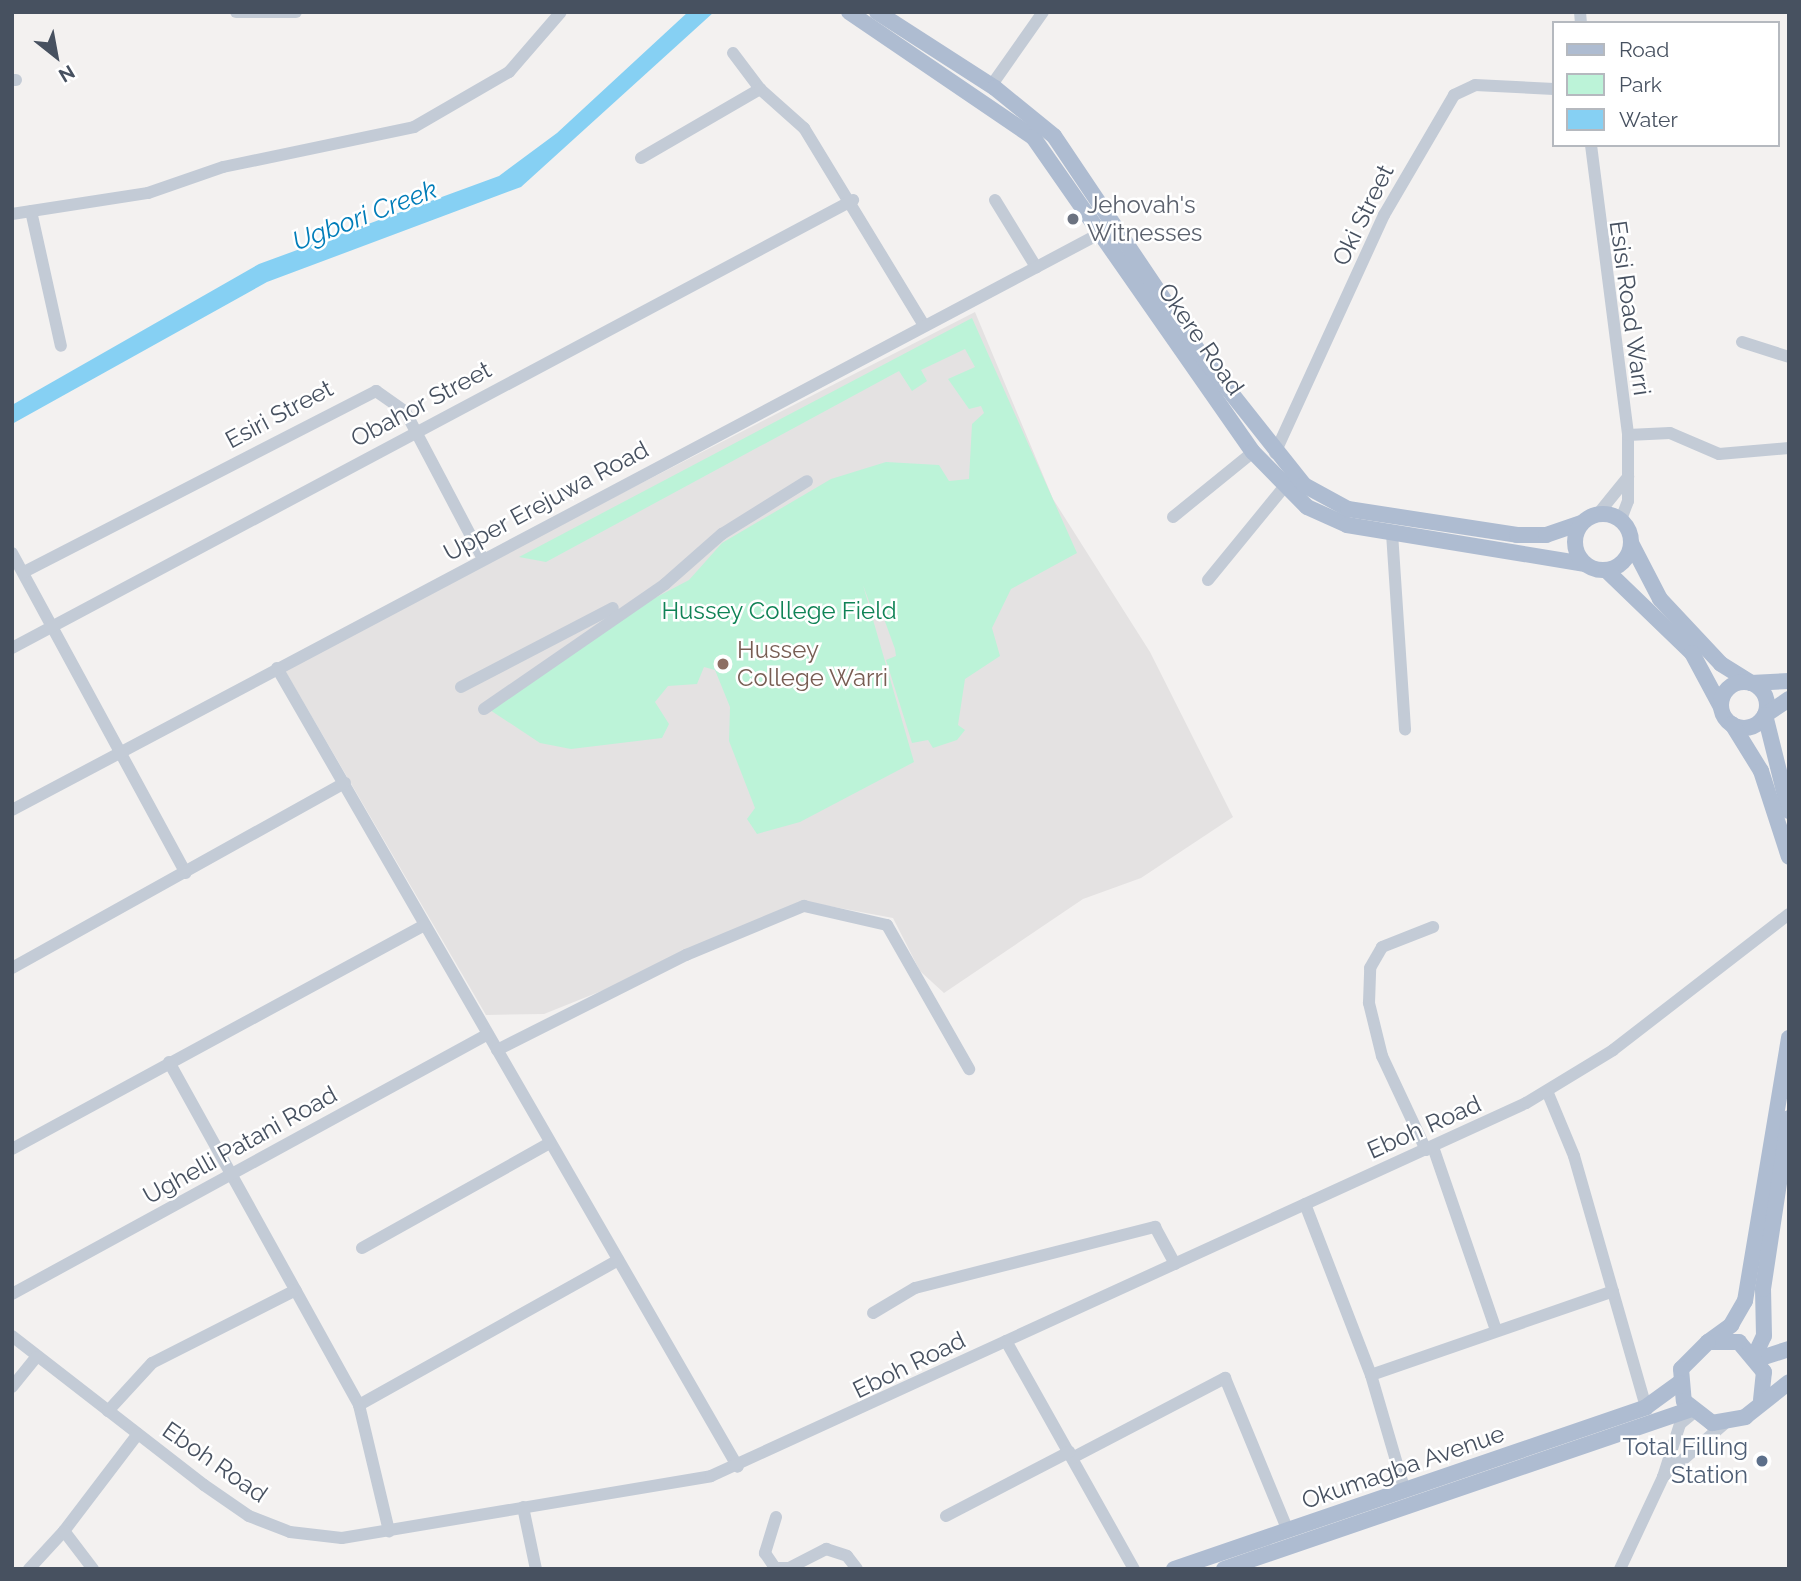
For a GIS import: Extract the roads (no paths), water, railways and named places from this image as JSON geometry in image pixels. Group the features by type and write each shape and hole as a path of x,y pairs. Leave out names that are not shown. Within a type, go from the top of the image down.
{"main road":[{"name":"Okere Road","path":"849,12 1033,137 1253,452 1284,487 1327,517 1392,533 1584,564"},
{"name":"Okere Road","path":"877,12 991,86 1054,136 1275,453 1304,485 1361,512 1532,536 1581,523"},
{"path":"1789,811 1765,715 1766,695 1751,682 1721,664 1660,599 1621,519 1598,513 1581,523 1575,549 1584,564 1606,570 1692,653 1721,707 1761,771 1789,857"},
{"path":"1606,570 1624,561 1631,543"},
{"path":"1721,707 1730,687 1751,682 1789,681"},
{"path":"1732,724 1747,728 1789,699"},
{"path":"1789,1038 1745,1301 1731,1325 1687,1357 1679,1382 1691,1411 1724,1424 1745,1417 1761,1400 1789,1382"},
{"path":"1761,1400 1757,1357 1764,1336 1763,1289 1789,1118"},
{"path":"1708,1342 1729,1340 1757,1357 1789,1349"},
{"name":"Okumagba Avenue","path":"1174,1569 1646,1407 1679,1382"},
{"name":"Okumagba Avenue","path":"1224,1569 1691,1411"}],"street":[{"path":"236,12 296,12"},
{"path":"12,214 148,193 234,164 414,127 509,72 561,12"},
{"path":"991,86 1044,12"},
{"path":"733,52 760,89 804,128 853,200 924,325"},
{"name":"Oki Street","path":"1275,453 1384,215 1454,95 1475,85 1552,89"},
{"path":"641,158 760,89"},
{"name":"Esisi Road Warri","path":"1591,147 1628,435 1628,477 1621,519"},
{"name":"Obahor Street","path":"12,648 416,430 853,200"},
{"path":"995,200 1036,267"},
{"path":"31,211 61,346"},
{"name":"Upper Erejuwa Road","path":"12,810 482,558 1101,233"},
{"path":"1742,342 1789,358"},
{"name":"Esiri Street","path":"24,572 361,394 386,393 416,430 482,558"},
{"path":"1628,435 1670,433 1719,454 1789,448"},
{"path":"1173,517 1253,452"},
{"path":"1598,513 1628,477"},
{"path":"484,709 681,572 722,534 807,481"},
{"path":"1208,580 1284,487"},
{"path":"1392,533 1405,730"},
{"path":"12,553 186,873"},
{"path":"461,687 681,572"},
{"path":"277,668 738,1467"},
{"path":"12,968 345,783"},
{"path":"497,1049 686,955 804,906 887,925 969,1069"},
{"name":"Eboh Road","path":"12,1336 249,1516 290,1532 342,1538 738,1467 1006,1341 1430,1149 1547,1091 1613,1050 1789,914"},
{"path":"12,1149 424,925"},
{"path":"1433,927 1382,947 1370,968 1369,1003 1382,1056 1430,1149 1496,1330"},
{"name":"Ughelli Patani Road","path":"12,1294 488,1034"},
{"path":"169,1062 359,1405 389,1531"},
{"path":"1547,1091 1574,1156 1646,1407"},
{"path":"362,1248 550,1143"},
{"path":"1305,1204 1371,1375 1405,1491"},
{"path":"873,1313 915,1288 1155,1227 1175,1264"},
{"path":"359,1405 618,1260"},
{"path":"108,1411 152,1363 296,1290"},
{"path":"1371,1375 1613,1291"},
{"path":"1006,1341 1134,1569"},
{"path":"12,1387 37,1357"},
{"path":"946,1516 1225,1378 1288,1531"},
{"path":"1620,1569 1663,1477 1680,1424 1691,1411"},
{"path":"1663,1477 1724,1424"},
{"path":"29,1569 64,1531 138,1434"},
{"path":"523,1507 536,1569"},
{"path":"776,1517 765,1553 775,1568 789,1568 826,1549 847,1556 857,1569"},
{"path":"64,1531 93,1569"}],"water":[{"path":"688,12 714,12 521,187 267,282 12,424 12,405 259,264 499,176 557,133"}],"place":[{"name":"Jehovah's Witnesses","path":"1073,219"},
{"name":"Hussey College Warri","path":"723,664"},
{"name":"Total Filling Station","path":"1762,1461"}],"water label":[{"name":"Ugbori Creek","path":"365,216"}],"park label":[{"name":"Hussey College Field","path":"779,611"}]}
